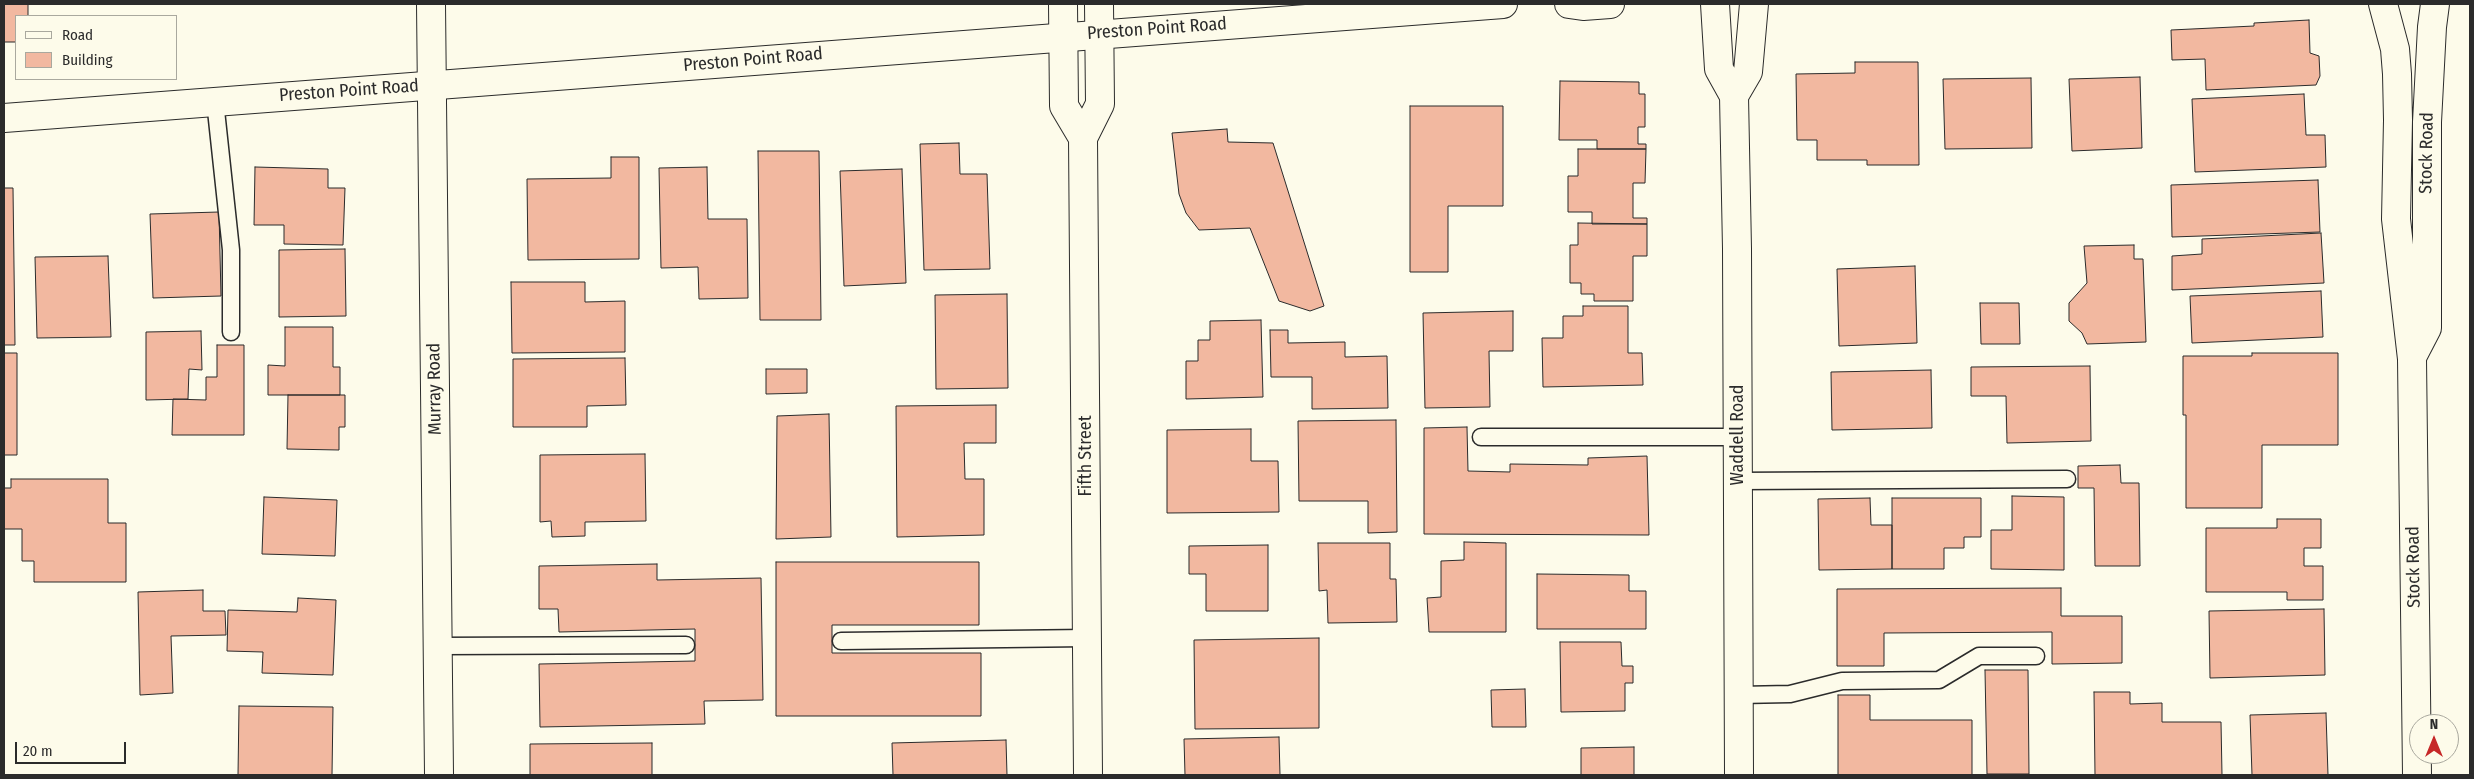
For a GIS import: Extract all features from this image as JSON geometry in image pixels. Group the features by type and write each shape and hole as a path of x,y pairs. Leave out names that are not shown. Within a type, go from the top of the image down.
{"street":[{"name":"Murray Road","path":"431,4 439,775"},
{"path":"1063,4 1064,106 1083,138"},
{"name":"Fifth Street","path":"1088,775 1083,138 1100,104 1099,4"},
{"name":"Preston Point Road","path":"4,118 1062,36 1357,9 1503,4"},
{"path":"1569,4 1583,6 1610,4"},
{"name":"Waddell Road","path":"1714,4 1719,69 1734,96 1739,775"},
{"path":"1734,96 1748,72 1754,4"},
{"name":"Stock Road","path":"2383,4 2395,49 2398,120 2396,219 2412,359 2417,775"},
{"name":"Stock Road","path":"2412,359 2427,328 2427,122 2432,27 2436,4"}],"lane":[{"path":"215,101 232,250 232,332"},
{"path":"1481,436 1738,437"},
{"path":"1738,481 2067,478"},
{"path":"841,641 1087,638"},
{"path":"438,646 686,645"},
{"path":"1739,695 1790,694 1842,681 1939,680 1979,656 2036,656"}],"building":[{"path":"4,4 28,4 28,15 15,15 15,42 4,42"},
{"path":"2309,20 2310,53 2319,56 2320,76 2316,85 2206,90 2205,59 2172,60 2171,30 2254,26 2254,23"},
{"path":"1855,62 1918,62 1919,165 1867,165 1867,160 1817,160 1817,140 1797,140 1796,74 1855,73"},
{"path":"2140,77 2142,148 2072,151 2069,79"},
{"path":"2031,78 2032,148 1945,149 1943,79"},
{"path":"1560,81 1639,82 1639,94 1645,94 1645,127 1638,127 1638,144 1646,144 1646,149 1597,149 1597,140 1559,140"},
{"path":"2304,94 2306,135 2325,135 2326,167 2195,172 2192,99"},
{"path":"1410,106 1503,106 1503,206 1448,206 1448,272 1410,272"},
{"path":"1227,129 1228,142 1273,143 1324,306 1310,311 1279,301 1250,228 1199,230 1186,213 1179,194 1172,133"},
{"path":"959,143 960,174 987,174 990,269 924,270 920,144"},
{"path":"1578,149 1646,149 1645,183 1633,183 1633,218 1647,218 1647,224 1592,224 1592,212 1568,212 1568,176 1578,176"},
{"path":"758,151 819,151 821,320 760,320"},
{"path":"611,157 639,157 639,259 528,260 527,179 611,178"},
{"path":"255,167 328,169 328,188 345,188 343,245 284,244 284,225 254,225"},
{"path":"707,167 708,219 747,219 748,298 699,299 698,267 661,268 659,168"},
{"path":"902,169 906,283 844,286 840,171"},
{"path":"2318,180 2320,232 2172,237 2171,185"},
{"path":"4,188 13,188 15,345 4,345"},
{"path":"219,212 221,296 153,298 150,214"},
{"path":"1578,223 1647,224 1647,256 1633,256 1633,301 1594,301 1594,294 1581,294 1581,283 1570,283 1570,245 1578,245"},
{"path":"2321,233 2324,283 2172,290 2172,256 2202,254 2202,239"},
{"path":"2134,245 2134,259 2143,259 2146,342 2087,344 2082,333 2069,321 2069,303 2087,283 2084,246"},
{"path":"345,249 346,316 279,317 279,250"},
{"path":"108,256 111,337 37,338 35,257"},
{"path":"1915,266 1917,343 1839,346 1837,269"},
{"path":"511,282 585,282 585,302 625,301 625,352 512,353"},
{"path":"2321,291 2323,337 2192,343 2190,296"},
{"path":"1007,294 1008,388 936,389 935,295"},
{"path":"1980,303 2019,303 2020,344 1981,344"},
{"path":"1583,306 1628,306 1628,353 1642,353 1643,385 1543,387 1542,338 1563,338 1563,316 1583,316"},
{"path":"1513,311 1513,351 1489,351 1490,407 1425,408 1423,313"},
{"path":"1261,320 1263,397 1186,399 1186,361 1198,361 1198,340 1210,340 1210,321"},
{"path":"285,327 333,327 333,367 340,367 340,395 268,395 268,365 285,366"},
{"path":"1270,330 1288,330 1288,343 1345,342 1345,357 1387,356 1388,408 1312,409 1312,377 1271,377"},
{"path":"201,331 202,370 189,369 188,399 146,400 146,332"},
{"path":"217,345 244,345 244,435 172,435 173,399 206,400 206,377 217,377"},
{"path":"4,353 17,353 17,455 4,455"},
{"path":"2252,353 2338,353 2338,445 2262,445 2262,508 2186,508 2186,415 2183,415 2183,356 2252,356"},
{"path":"625,358 626,405 587,406 587,427 513,427 513,359"},
{"path":"2090,366 2091,441 2007,443 2006,396 1971,396 1971,367"},
{"path":"766,369 807,369 807,393 766,394"},
{"path":"1931,370 1932,428 1832,430 1831,372"},
{"path":"288,395 345,395 345,427 339,427 339,450 287,449"},
{"path":"996,405 996,443 964,443 965,479 984,479 984,535 897,537 896,406"},
{"path":"829,414 831,537 776,539 777,416"},
{"path":"1396,420 1397,532 1368,533 1368,501 1299,501 1298,421"},
{"path":"1467,427 1468,471 1510,472 1510,464 1588,465 1588,458 1647,456 1649,535 1424,534 1424,428"},
{"path":"1251,429 1251,461 1278,461 1279,512 1167,513 1167,430"},
{"path":"645,454 646,521 585,522 585,536 552,537 551,521 540,522 540,455"},
{"path":"2120,465 2121,483 2139,483 2140,566 2095,566 2094,488 2078,488 2078,466"},
{"path":"11,479 108,479 108,523 126,523 126,582 34,582 34,561 22,561 22,529 4,529 4,488 11,488"},
{"path":"2012,496 2064,497 2064,570 1991,569 1991,530 2012,530"},
{"path":"264,497 337,500 335,556 262,554"},
{"path":"1870,498 1871,525 1892,525 1892,569 1819,570 1818,499"},
{"path":"1892,498 1981,498 1981,537 1964,537 1964,548 1944,548 1944,569 1892,569"},
{"path":"2277,519 2321,519 2321,548 2304,548 2304,566 2323,566 2323,600 2287,600 2287,592 2206,592 2206,528 2277,528"},
{"path":"1464,542 1506,543 1506,632 1429,632 1427,598 1441,597 1441,561 1464,560"},
{"path":"1318,543 1390,543 1390,579 1396,579 1397,622 1328,623 1327,590 1319,591"},
{"path":"1268,545 1268,611 1206,611 1206,574 1189,574 1189,546"},
{"path":"776,562 979,562 979,625 832,625 832,653 981,653 981,716 776,716"},
{"path":"657,564 657,580 761,578 763,700 704,701 705,724 540,727 539,664 695,661 695,629 559,632 558,609 539,609 539,566"},
{"path":"1537,574 1629,575 1629,591 1646,591 1646,629 1537,629"},
{"path":"2061,588 2061,616 2122,616 2122,663 2052,664 2052,632 1884,633 1884,666 1837,666 1837,589"},
{"path":"203,590 203,611 225,611 226,635 171,636 173,693 140,695 138,592"},
{"path":"298,598 336,600 333,675 262,673 263,652 227,651 228,610 297,612"},
{"path":"2324,609 2325,675 2210,678 2209,611"},
{"path":"1319,638 1319,728 1195,729 1194,640"},
{"path":"1560,642 1621,642 1622,666 1633,666 1633,683 1625,683 1625,711 1561,712"},
{"path":"1985,670 2028,670 2029,774 1987,774"},
{"path":"1525,689 1526,727 1492,727 1491,690"},
{"path":"2094,692 2130,692 2130,704 2162,703 2162,722 2221,722 2222,775 2095,775"},
{"path":"1838,695 1870,695 1870,720 1972,720 1972,775 1838,775"},
{"path":"239,706 333,707 332,775 238,775"},
{"path":"2326,713 2328,775 2252,775 2250,715"},
{"path":"1279,737 1280,775 1185,775 1184,739"},
{"path":"1006,740 1007,775 893,775 892,743"},
{"path":"652,743 652,775 530,775 530,744"},
{"path":"1634,747 1634,775 1581,775 1581,748"}]}
